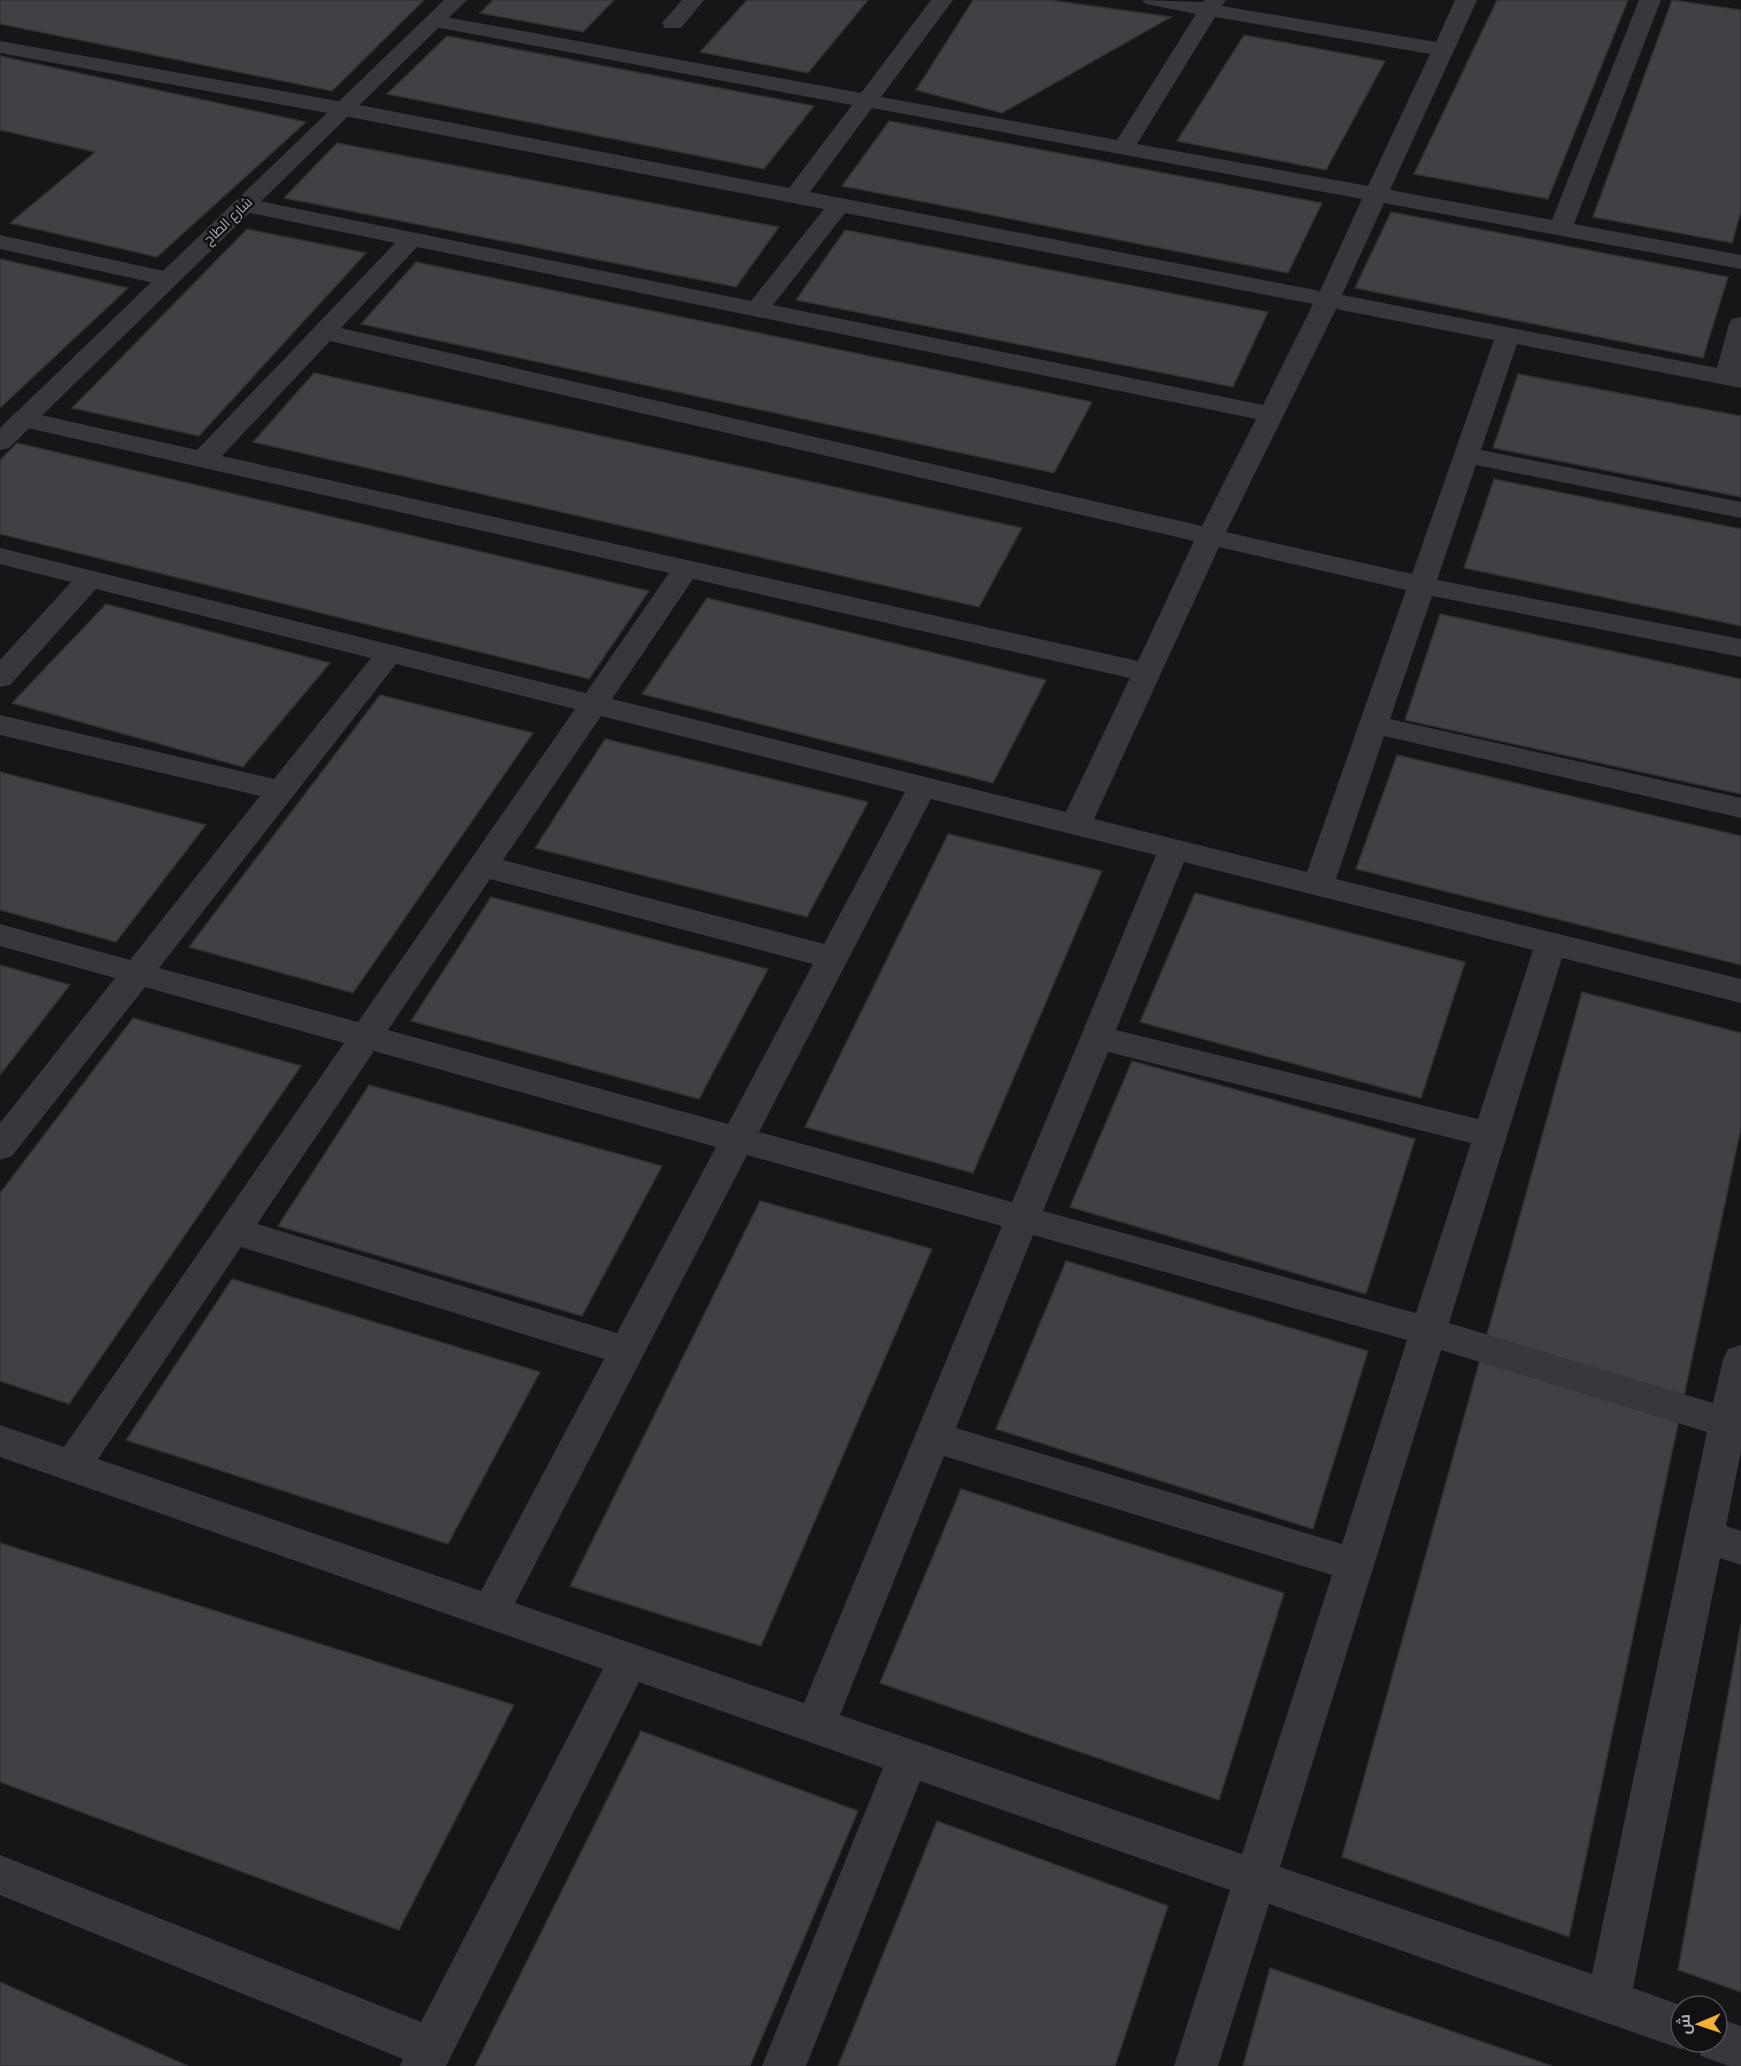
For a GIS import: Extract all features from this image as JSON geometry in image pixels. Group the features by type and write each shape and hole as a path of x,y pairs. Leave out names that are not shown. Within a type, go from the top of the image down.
{"street":[{"name":"شارع الطاح","path":"0,442 456,0"},
{"path":"673,23 693,0"},
{"path":"795,196 942,0"},
{"path":"1153,0 1212,5 1443,50"},
{"path":"1076,824 1210,537 1328,299 1466,0"},
{"path":"1560,229 1650,0"},
{"path":"1123,148 1212,5"},
{"path":"435,21 1741,262"},
{"path":"0,47 344,109 1734,379 1741,324"},
{"path":"244,205 1270,414"},
{"path":"757,309 839,205"},
{"path":"203,460 412,239"},
{"path":"0,242 168,279"},
{"path":"324,332 1421,585 1741,648"},
{"path":"1318,885 1508,334"},
{"path":"23,419 1148,673"},
{"path":"1466,455 1741,510"},
{"path":"0,556 1741,991"},
{"path":"72,1466 686,569"},
{"path":"0,678 90,578"},
{"path":"0,1147 390,653"},
{"path":"0,724 280,791"},
{"path":"1372,724 1741,808"},
{"path":"490,1612 923,786"},
{"path":"815,1725 1174,849"},
{"path":"483,866 833,958"},
{"path":"0,935 1428,1331 1728,1423"},
{"path":"1196,2066 1551,943"},
{"path":"1097,1037 1490,1135"},
{"path":"233,1231 627,1351"},
{"path":"1608,2001 1723,1542 1728,1423 1741,1360"},
{"path":"934,1437 1355,1565"},
{"path":"0,1442 1669,2023"},
{"path":"0,1875 426,2057 629,1660"},
{"path":"784,2066 908,1758"}],"building":[{"path":"0,0 424,0 332,91 0,24"},
{"path":"493,0 614,0 583,32 480,13"},
{"path":"747,0 868,0 808,73 700,52"},
{"path":"973,0 1050,0 1171,17 1002,113 916,90"},
{"path":"1497,0 1628,0 1548,199 1414,174"},
{"path":"1672,0 1741,10 1741,211 1732,243 1593,217"},
{"path":"1244,35 1385,61 1326,170 1177,141"},
{"path":"447,36 814,106 764,169 387,94"},
{"path":"0,56 306,122 157,257 10,223 95,152 0,130"},
{"path":"889,121 1322,203 1288,273 842,186"},
{"path":"337,143 779,227 736,287 284,198"},
{"path":"1391,212 1728,277 1703,358 1355,288"},
{"path":"247,229 366,253 199,436 72,408"},
{"path":"845,230 1268,312 1233,387 796,300"},
{"path":"0,259 128,288 0,408"},
{"path":"416,262 1092,402 1054,473 361,324"},
{"path":"314,373 1022,528 979,607 253,442"},
{"path":"1518,374 1741,416 1741,497 1493,448"},
{"path":"17,443 649,591 589,679 0,534 0,460"},
{"path":"1494,479 1741,529 1741,626 1464,568"},
{"path":"707,598 1046,680 993,783 642,694"},
{"path":"106,604 330,663 243,767 12,703"},
{"path":"1440,614 1741,679 1741,794 1405,720"},
{"path":"380,695 533,733 353,993 189,947"},
{"path":"605,739 868,802 807,917 535,848"},
{"path":"1397,755 1741,836 1741,965 1356,869"},
{"path":"0,772 206,825 116,942 0,910"},
{"path":"948,834 1102,871 973,1173 805,1127"},
{"path":"1195,893 1465,962 1421,1098 1140,1022"},
{"path":"491,897 768,969 699,1099 411,1021"},
{"path":"0,965 70,985 0,1075"},
{"path":"1582,992 1741,1033 1741,1128 1569,1937 1342,1857"},
{"path":"133,1018 301,1066 69,1404 0,1381 0,1193"},
{"path":"1132,1061 1415,1139 1366,1294 1070,1207"},
{"path":"369,1085 662,1166 582,1316 278,1226"},
{"path":"760,1201 932,1249 761,1646 570,1586"},
{"path":"1066,1261 1368,1351 1313,1529 996,1429"},
{"path":"232,1279 540,1372 448,1544 126,1440"},
{"path":"961,1489 1284,1593 1219,1800 880,1683"},
{"path":"0,1543 514,1705 399,1930 0,1782"},
{"path":"1741,1624 1741,1992 1678,1970"},
{"path":"641,1731 858,1811 750,2066 475,2066"},
{"path":"937,1821 1168,1906 1115,2066 838,2066"},
{"path":"1270,1968 1552,2066 1243,2066"},
{"path":"0,1982 188,2066 0,2066"}]}
